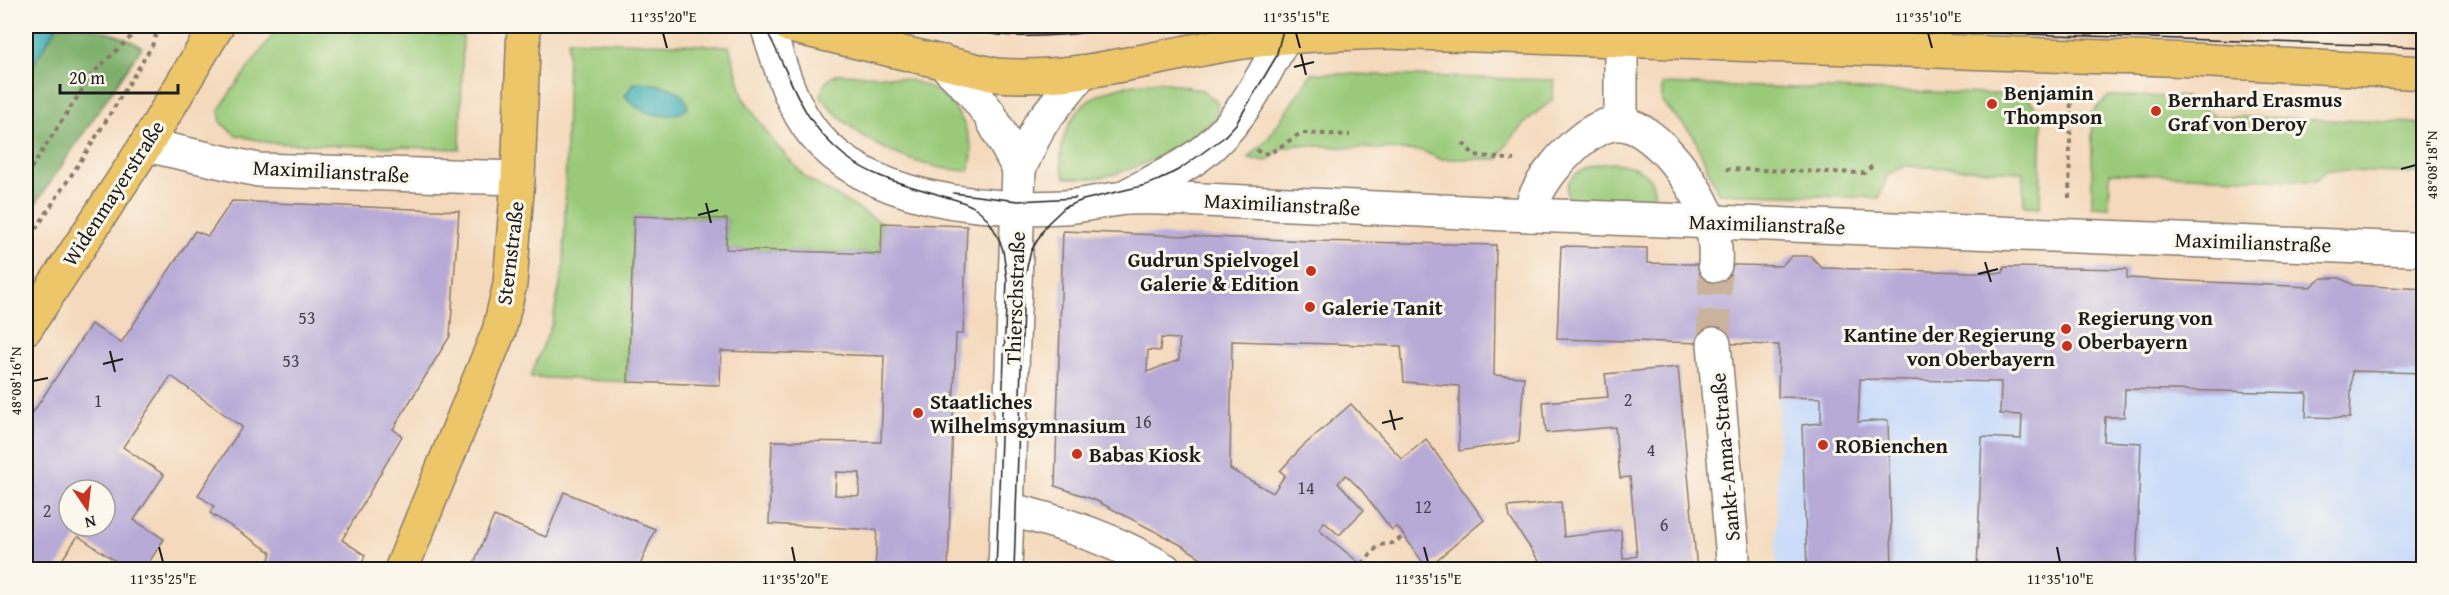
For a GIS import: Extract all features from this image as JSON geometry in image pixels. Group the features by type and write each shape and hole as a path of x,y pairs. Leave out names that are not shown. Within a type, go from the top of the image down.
{"main road":[{"name":"Widenmayerstraße","path":"26,328 146,145 217,26"},
{"name":"Sternstraße","path":"401,570 499,330 510,284 518,177 524,26"},
{"path":"790,26 996,75 1023,77 1082,72 1287,31 1621,33 2424,73"}],"street":[{"name":"Maximilianstraße","path":"767,26 785,82 800,112 815,134 843,161 867,176 899,190 949,200 1018,208 1065,207 1122,198 2413,249"},
{"name":"Maximilianstraße","path":"1122,198 1172,172 1203,152 1220,135 1244,107 1287,31"},
{"path":"1621,33 1621,124"},
{"name":"Thierschstraße","path":"943,62 972,91 990,116 1019,170"},
{"name":"Thierschstraße","path":"1005,570 1019,170 1040,124 1082,72"},
{"path":"1530,215 1535,195 1557,163 1592,133 1621,124 1639,129 1656,140 1670,154 1694,190 1710,222 1716,247 1715,265"},
{"name":"Maximilianstraße","path":"146,145 258,170 518,177"},
{"name":"Sankt-Anna-Straße","path":"1714,344 1734,570"},
{"path":"1007,509 1032,514 1096,534 1165,570"}],"path":[{"path":"26,176 93,73 142,26"},
{"path":"26,244 146,56 159,26"},
{"path":"2069,234 2071,85"},
{"path":"1251,147 1262,154 1272,152 1301,133 1350,135"},
{"path":"1463,143 1474,155 1519,160"},
{"path":"1715,169 1864,173 1875,164"},
{"path":"1362,564 1378,545 1393,543 1404,536"}],"shaded area":[{"name":"Regierung von Oberbayern","path":"1561,246 1647,248 1648,263 1781,266 1792,256 1811,256 1822,268 2003,273 2004,267 2127,269 2128,278 2310,287 2322,278 2340,278 2354,285 2423,289 2423,569 1776,569 1779,346 1557,339"}],"green space":[{"path":"57,26 101,30 142,47 26,218 26,76"},
{"path":"278,28 463,35 460,149 270,143 236,135 221,123 219,110"},
{"path":"568,40 729,46 744,99 772,140 806,178 882,223 881,254 726,249 727,219 634,216 628,382 530,377 552,324 564,265"},
{"path":"1312,73 1554,80 1552,101 1522,126 1499,159 1440,159 1422,151 1297,145 1281,149 1267,161 1248,158 1267,140"},
{"path":"839,74 895,77 929,87 943,96 956,109 969,139 972,154 968,171 947,169 906,158 868,139 851,127 821,97 826,82"},
{"path":"1158,81 1202,90 1217,101 1217,118 1191,137 1149,162 1102,177 1065,178 1061,163 1064,137 1079,110 1100,94 1113,89"},
{"path":"1662,84 2026,95 2042,116 2040,207 2024,206 2023,172 1906,166 1888,174 1879,198 1718,193 1693,135 1662,102"},
{"path":"2109,96 2185,97 2214,116 2421,123 2423,126 2423,174 2327,170 2316,181 2110,173 2109,207 2092,206 2092,112"},
{"path":"1612,163 1638,169 1650,178 1654,194 1653,205 1569,202 1568,184 1578,172 1586,168"}],"water":[{"path":"26,26 57,26 26,76"},
{"path":"640,82 662,85 676,90 686,100 688,108 681,113 663,115 637,107 625,95 633,84"}],"building":[{"path":"232,201 459,211 450,336 393,429 402,436 342,540 365,555 360,570 266,570 271,552 210,513 214,506 198,495 242,427 171,376 123,447 164,475 134,520 164,539 144,570 129,570 81,538 117,538 117,478 57,478 57,538 77,538 55,570 26,570 26,423 91,324 121,343 195,231 208,236"},
{"name":"Staatliches Wilhelmsgymnasium","path":"634,216 727,219 726,249 881,254 882,223 967,226 963,334 956,334 948,570 875,570 877,530 769,524 772,441 881,442 884,356 721,351 720,385 628,382","holes":["836,472 860,473 859,496 835,495"]},
{"path":"1063,231 1312,241 1496,245 1494,375 1524,377 1519,442 1459,451 1459,386 1404,382 1401,346 1232,341 1230,469 1273,493 1285,475 1280,471 1302,447 1351,404 1402,459 1426,439 1484,520 1427,568 1397,526 1392,530 1362,491 1346,475 1338,483 1364,510 1339,535 1324,522 1319,530 1368,570 1220,570 1181,545 1095,500 1055,486","holes":["1161,338 1179,339 1179,360 1147,372 1148,350 1160,351"]},
{"name":"Regierung von Oberbayern","path":"1561,246 1647,248 1647,263 1781,266 1792,256 1811,256 1822,268 2003,273 2004,267 2127,269 2127,278 2310,287 2322,278 2340,278 2353,285 2424,289 2424,373 2352,371 2350,418 2306,417 2307,393 2125,389 2124,417 2105,417 2104,441 2141,443 2136,570 1977,570 1982,437 2021,439 2022,415 2000,414 2001,382 1860,379 1858,422 1888,420 1892,570 1807,570 1802,425 1821,423 1821,398 1778,397 1779,345 1557,339"},
{"path":"1678,367 1697,570 1545,570 1510,518 1508,507 1561,502 1564,537 1621,530 1623,559 1637,556 1630,477 1620,478 1615,427 1546,433 1543,402 1608,397 1605,374"},
{"path":"564,492 655,529 638,570 471,570 494,516 546,537"}],"tunnel":[{"path":"1714,344 1715,265"}],"tram line":[{"path":"764,26 797,95 816,127 829,142 856,164 880,176 973,207 981,212 988,221 1000,242 1007,279 996,570"},
{"path":"954,26 1000,35 1034,36 1136,26"},
{"path":"1014,570 1024,279 1031,251 1047,224 1065,207 1159,180 1180,169 1223,138 1236,124 1276,57 1284,26"},
{"path":"1780,26 2424,47"},
{"path":"2279,26 2424,31"},
{"path":"953,193 1018,201 1076,198"}],"place":[{"name":"Benjamin Thompson","path":"1992,104"},
{"name":"Bernhard Erasmus Graf von Deroy","path":"2156,111"},
{"name":"Gudrun Spielvogel Galerie & Edition","path":"1311,271"},
{"name":"Galerie Tanit","path":"1310,307"},
{"name":"Regierung von Oberbayern","path":"2066,329"},
{"name":"Kantine der Regierung von Oberbayern","path":"2067,346"},
{"name":"Staatliches Wilhelmsgymnasium","path":"918,413"},
{"name":"ROBienchen","path":"1823,445"},
{"name":"Babas Kiosk","path":"1077,454"}]}
